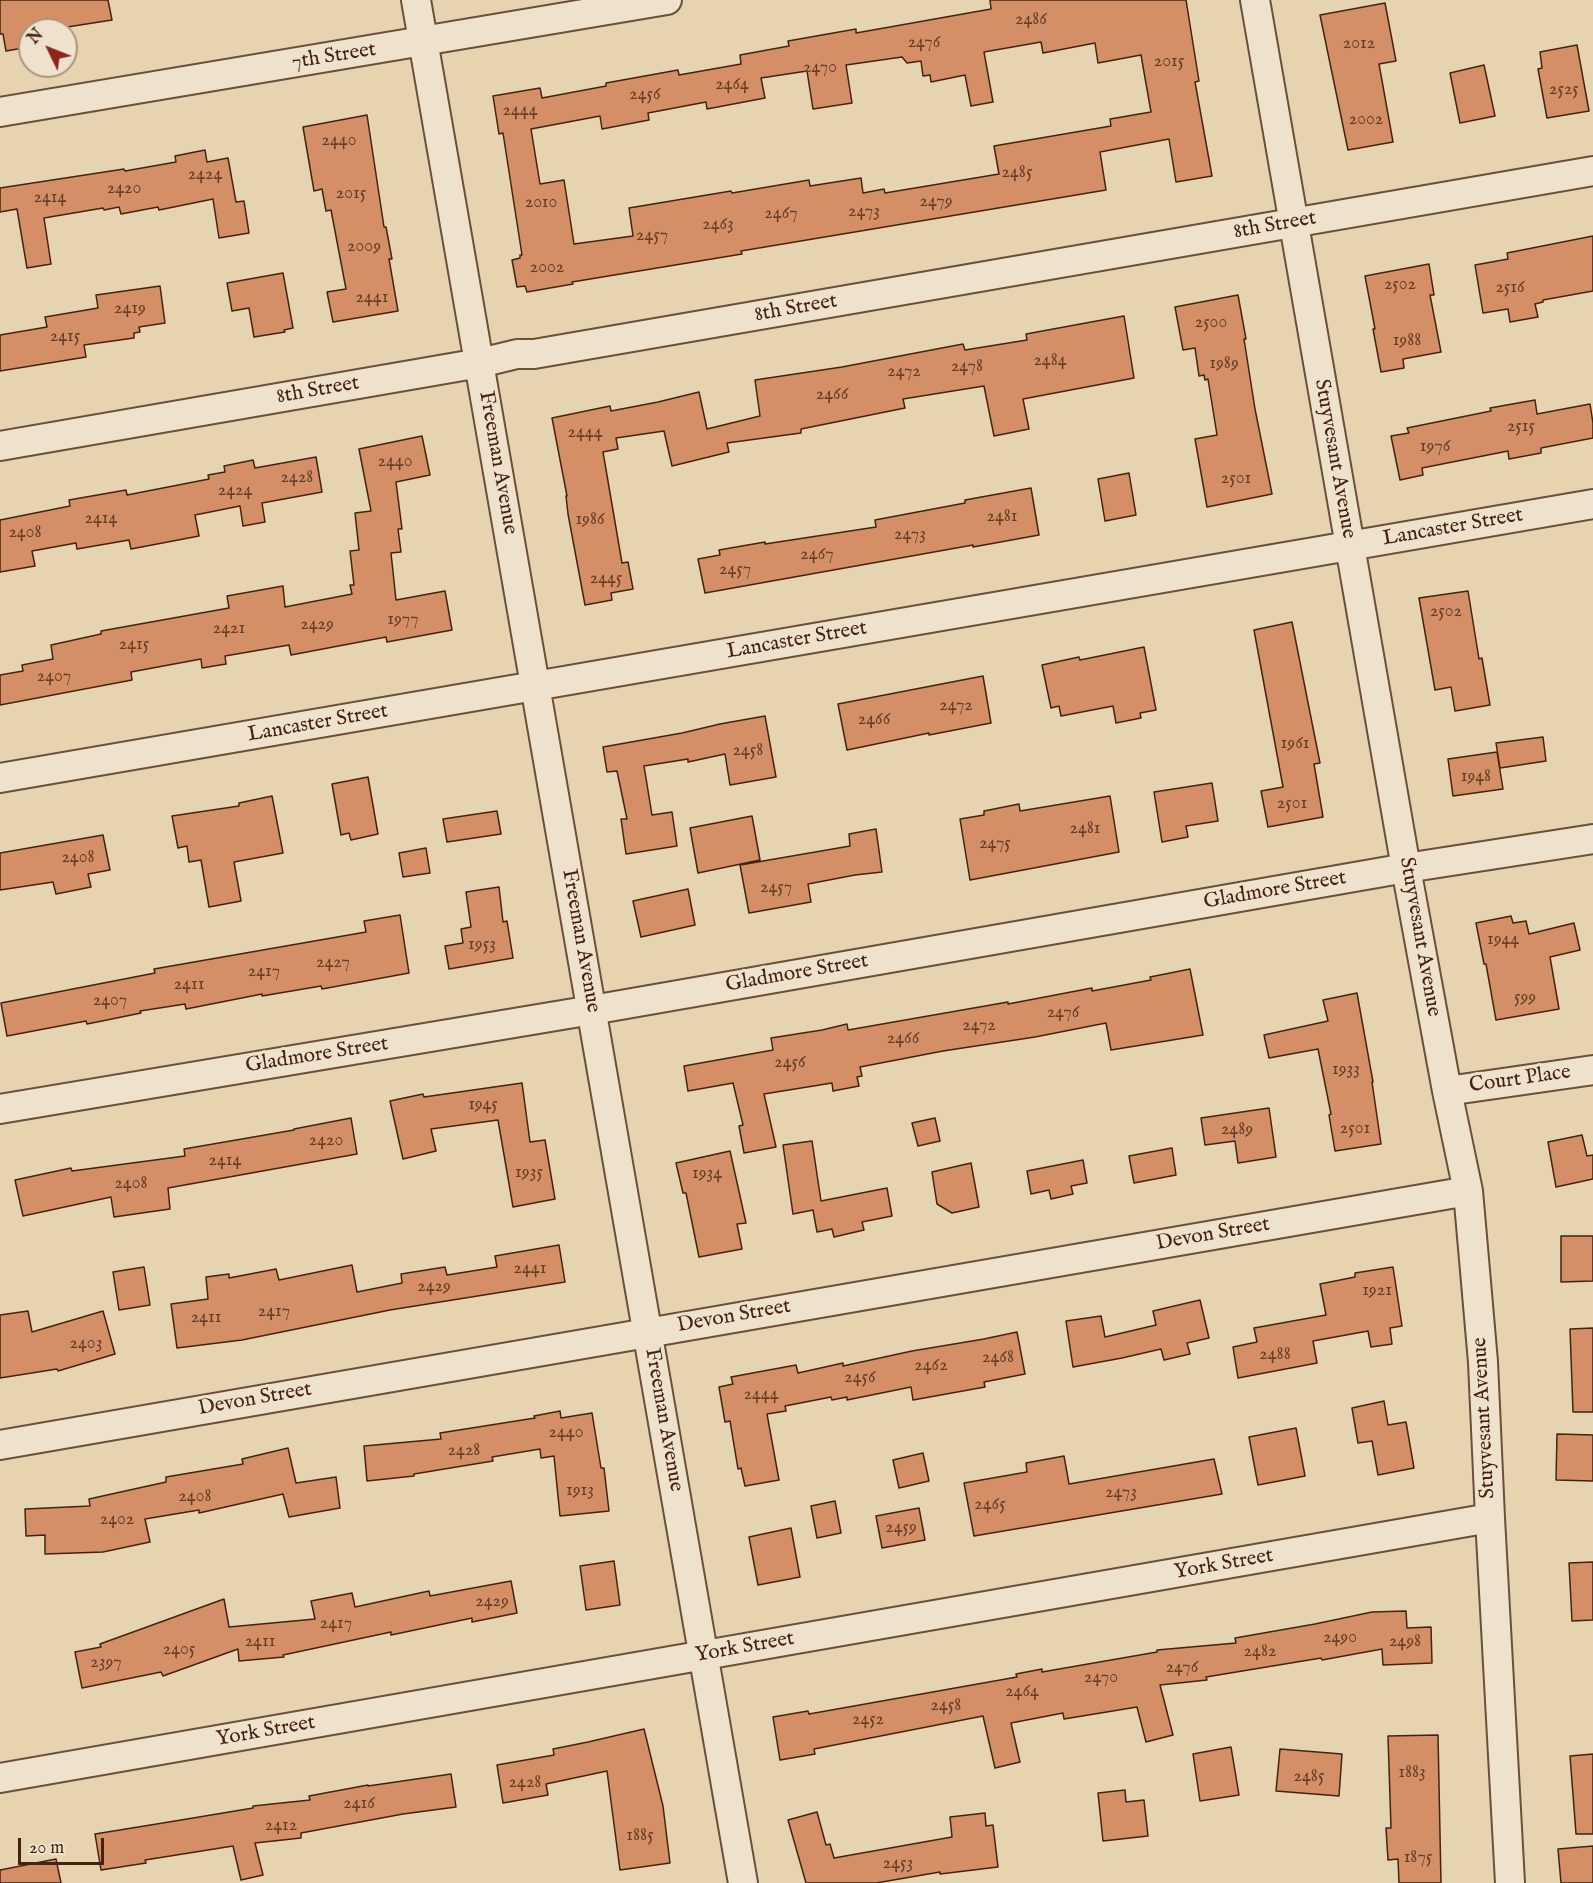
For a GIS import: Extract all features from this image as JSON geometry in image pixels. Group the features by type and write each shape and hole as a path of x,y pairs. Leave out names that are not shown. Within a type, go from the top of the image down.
{"street":[{"name":"Freeman Avenue","path":"416,0 743,1883"},
{"name":"7th Street","path":"0,112 668,0"},
{"name":"Stuyvesant Avenue","path":"1255,0 1406,868 1468,1191 1484,1362 1510,1883"},
{"name":"8th Street","path":"0,446 480,363 517,354 534,354 1593,171"},
{"name":"Lancaster Street","path":"0,778 1593,504"},
{"name":"Gladmore Street","path":"0,1109 1593,838"},
{"name":"Court Place","path":"1447,1091 1593,1070"},
{"name":"Devon Street","path":"0,1445 1468,1191"},
{"name":"York Street","path":"0,1778 1490,1518"}],"building":[{"path":"0,0 108,0 112,20 78,25 78,18 18,18 18,49 6,51 3,34 0,34"},
{"path":"990,0 1186,0 1199,81 1195,82 1212,176 1176,182 1169,139 1100,152 1106,190 741,251 742,254 572,282 573,284 527,292 525,286 517,287 512,260 522,255 503,133 499,134 493,96 540,88 542,98 678,70 679,75 741,64 740,55 789,46 788,41 856,29 856,33 991,9","holes":["1041,42 1043,53 1095,43 1098,63 1141,55 1151,112 1110,119 1111,126 994,146 999,174 885,193 884,189 863,193 861,178 810,186 809,180 732,193 731,191 629,208 633,236 574,244 564,180 540,184 531,129 600,116 602,129 649,120 648,113 706,102 707,109 765,98 761,78 807,71 813,109 852,103 846,65 902,57 907,63 921,61 923,76 930,75 931,82 965,75 971,106 993,102 984,52"]},
{"path":"1385,3 1396,61 1379,64 1393,142 1348,150 1320,15"},
{"path":"1577,45 1589,111 1547,118 1538,69 1542,68 1540,52"},
{"path":"1484,65 1495,116 1460,123 1450,73"},
{"path":"367,115 384,227 386,227 392,259 389,259 398,311 333,322 327,292 346,289 331,210 326,211 322,189 314,191 303,127"},
{"path":"205,150 207,162 228,158 236,202 244,201 249,233 219,238 213,199 159,210 158,207 121,214 119,207 104,210 103,208 44,218 51,264 27,268 17,209 0,212 0,188 176,162 175,156"},
{"path":"1593,236 1593,291 1543,300 1535,304 1538,317 1510,322 1508,309 1483,313 1475,265 1508,259 1507,253"},
{"path":"1429,264 1434,295 1430,295 1441,352 1403,359 1404,368 1381,372 1365,276"},
{"path":"283,273 293,328 284,330 285,332 254,337 249,308 232,311 227,283"},
{"path":"160,286 165,323 139,327 140,332 134,333 134,338 84,345 86,357 0,371 0,335 47,327 45,317 98,308 96,295"},
{"path":"1238,295 1255,409 1272,494 1207,507 1195,439 1217,435 1208,379 1205,380 1204,375 1199,376 1195,348 1183,350 1175,307"},
{"path":"1124,316 1134,378 1023,399 1029,429 994,436 984,386 903,399 905,408 801,429 801,433 727,443 729,452 672,466 664,431 616,438 618,449 603,452 622,563 628,562 633,589 611,593 612,600 585,605 552,418 610,406 611,411 699,392 707,429 760,416 755,380 842,367 963,344 965,350 1027,340 1026,334"},
{"path":"1535,400 1537,414 1590,404 1593,438 1541,448 1541,453 1509,459 1508,451 1422,468 1423,475 1400,480 1391,436 1409,433 1407,428 1491,411 1490,408"},
{"path":"422,436 430,475 396,482 402,529 398,529 401,552 391,553 396,600 445,591 452,630 387,642 386,637 291,655 289,645 225,656 226,664 202,668 201,659 131,672 132,680 0,705 0,675 23,671 22,665 53,659 51,645 101,634 101,631 229,608 227,596 283,586 285,607 352,594 350,585 354,585 350,551 359,550 355,513 371,511 359,449"},
{"path":"316,457 322,492 262,503 265,522 243,526 240,506 195,515 199,536 131,549 129,540 77,549 76,543 32,551 35,566 0,572 0,520 70,506 69,500 126,490 127,495 209,479 208,475 225,472 224,466 253,460 255,468"},
{"path":"1129,473 1136,515 1105,521 1098,479"},
{"path":"1031,488 1039,535 705,593 698,559 720,555 719,550 876,527 875,520"},
{"path":"1468,591 1479,659 1482,658 1490,705 1455,711 1451,687 1435,690 1419,598"},
{"path":"1292,622 1320,763 1314,764 1323,817 1268,827 1261,791 1283,787 1254,630"},
{"path":"1144,647 1156,710 1140,713 1141,718 1116,723 1113,706 1061,716 1059,706 1051,708 1042,665"},
{"path":"983,676 991,723 847,750 838,704"},
{"path":"765,716 776,777 730,785 725,754 688,762 688,759 644,766 652,815 672,812 677,846 626,854 621,819 627,819 617,771 607,772 603,747"},
{"path":"1543,737 1546,761 1500,768 1496,743"},
{"path":"1497,752 1503,789 1453,796 1448,759"},
{"path":"368,777 378,834 351,840 349,833 341,835 332,784"},
{"path":"1212,783 1218,821 1186,826 1188,837 1162,842 1154,792"},
{"path":"272,796 283,853 234,862 241,901 209,907 201,860 189,862 187,846 178,848 172,816 239,806 239,803"},
{"path":"1110,796 1119,852 970,880 960,819 984,815 984,811 1019,804 1020,811"},
{"path":"497,811 501,834 447,842 443,819"},
{"path":"752,816 760,860 698,873 690,828"},
{"path":"876,829 882,872 808,884 811,902 749,913 740,865 850,846 849,834"},
{"path":"103,835 110,870 88,874 91,887 56,894 53,882 0,890 0,853"},
{"path":"426,848 430,873 403,877 399,853"},
{"path":"499,887 503,922 507,921 513,958 449,969 445,946 463,943 461,929 471,927 466,892"},
{"path":"688,889 695,925 641,937 633,901"},
{"path":"400,915 409,973 322,989 321,986 262,996 262,994 186,1009 185,1004 140,1011 141,1013 87,1024 86,1021 7,1036 1,1003 155,973 154,969 366,932 364,921"},
{"path":"1511,916 1513,923 1526,921 1529,934 1574,923 1580,950 1550,957 1559,1009 1496,1020 1476,923"},
{"path":"1190,969 1203,1035 1111,1050 1106,1023 860,1067 862,1076 857,1077 859,1086 833,1091 832,1083 764,1094 776,1147 744,1153 739,1126 743,1125 733,1083 688,1091 684,1066 773,1050 771,1038 847,1024 848,1030 1092,988 1092,991 1151,980 1150,977"},
{"path":"1357,993 1373,1082 1381,1144 1335,1151 1329,1115 1331,1114 1318,1049 1269,1058 1264,1035 1328,1021 1323,1000"},
{"path":"522,1083 530,1142 545,1140 555,1199 513,1207 498,1120 431,1129 436,1151 403,1159 390,1101 423,1094 424,1097"},
{"path":"1269,1108 1276,1157 1238,1163 1235,1141 1205,1145 1201,1118"},
{"path":"351,1118 357,1154 168,1188 170,1209 114,1217 111,1197 23,1216 15,1180 71,1168 72,1171 185,1156 184,1149"},
{"path":"935,1118 940,1141 918,1146 912,1123"},
{"path":"1582,1135 1587,1156 1593,1155 1593,1179 1556,1187 1548,1142"},
{"path":"812,1141 821,1201 887,1188 892,1216 862,1222 864,1230 834,1237 832,1229 817,1232 813,1210 793,1214 783,1145"},
{"path":"1172,1148 1176,1175 1134,1183 1129,1156"},
{"path":"730,1151 746,1223 737,1224 742,1249 699,1257 686,1193 683,1193 676,1163"},
{"path":"1083,1160 1087,1183 1071,1186 1073,1194 1051,1199 1049,1190 1031,1194 1027,1171"},
{"path":"971,1163 979,1207 952,1213 937,1204 932,1172"},
{"path":"1561,1236 1593,1236 1593,1281 1561,1282"},
{"path":"559,1245 565,1282 390,1310 242,1340 177,1348 171,1304 208,1299 206,1277 229,1274 229,1278 276,1269 279,1280 352,1265 357,1292 402,1283 401,1274 445,1267 447,1275 497,1267 495,1256"},
{"path":"144,1267 150,1305 119,1310 113,1272"},
{"path":"1393,1267 1402,1326 1390,1328 1392,1344 1371,1347 1368,1331 1313,1341 1317,1363 1238,1378 1233,1347 1257,1342 1254,1328 1326,1315 1320,1284 1355,1277 1355,1273"},
{"path":"1200,1300 1209,1338 1187,1343 1190,1354 1164,1360 1161,1349 1073,1367 1066,1321 1101,1316 1105,1337 1156,1325 1153,1311"},
{"path":"28,1311 32,1332 103,1311 115,1354 58,1371 57,1369 0,1378 0,1315"},
{"path":"1593,1328 1593,1412 1573,1412 1570,1329"},
{"path":"1017,1332 1025,1374 984,1382 985,1387 913,1400 911,1387 847,1400 847,1397 832,1400 831,1397 785,1406 786,1411 767,1414 779,1480 745,1486 741,1468 738,1469 730,1421 725,1422 719,1387 733,1384 731,1377 796,1365 798,1373 843,1363 843,1366"},
{"path":"1384,1401 1388,1425 1406,1422 1414,1468 1378,1475 1372,1441 1358,1443 1352,1408"},
{"path":"560,1411 561,1418 592,1413 601,1468 604,1468 609,1511 560,1516 554,1456 541,1458 540,1449 492,1457 493,1461 414,1474 414,1476 367,1481 364,1446 441,1439 440,1433 535,1418 534,1416"},
{"path":"1296,1428 1305,1476 1258,1485 1249,1437"},
{"path":"1557,1434 1593,1435 1593,1481 1556,1480"},
{"path":"288,1448 296,1483 336,1477 340,1508 289,1517 283,1494 199,1513 199,1510 145,1519 150,1542 103,1552 45,1554 45,1535 26,1536 25,1509 90,1506 89,1499 166,1482 166,1477 243,1464 242,1459"},
{"path":"923,1453 929,1481 899,1488 893,1460"},
{"path":"1064,1456 1069,1484 1214,1459 1222,1494 974,1536 964,1483 1027,1472 1026,1463"},
{"path":"835,1501 841,1533 817,1538 811,1506"},
{"path":"919,1508 925,1540 882,1548 876,1516"},
{"path":"791,1528 800,1577 758,1585 749,1537"},
{"path":"614,1561 620,1605 586,1610 580,1566"},
{"path":"1593,1562 1593,1620 1572,1621 1569,1563"},
{"path":"511,1581 517,1613 472,1622 472,1618 391,1635 391,1632 283,1655 284,1657 239,1661 238,1649 163,1676 161,1672 82,1688 75,1652 101,1647 100,1644 224,1599 229,1627 315,1619 311,1601 352,1593 355,1607 429,1591 430,1596"},
{"path":"1406,1611 1407,1628 1431,1627 1432,1663 1383,1665 1382,1649 1206,1677 1207,1680 1160,1685 1173,1735 1146,1742 1137,1707 1064,1719 1063,1713 1011,1723 1020,1762 995,1768 983,1716 814,1749 815,1754 780,1760 773,1717 808,1711 809,1714 1017,1677 1016,1674 1042,1669 1042,1672 1157,1652 1157,1650 1236,1643 1235,1638 1372,1612"},
{"path":"644,1729 663,1806 670,1863 620,1870 607,1771 546,1784 548,1795 503,1803 497,1765 554,1755 553,1749"},
{"path":"1438,1735 1441,1883 1399,1883 1398,1859 1388,1860 1386,1828 1391,1828 1388,1736"},
{"path":"1231,1747 1239,1795 1200,1801 1193,1754"},
{"path":"1280,1749 1342,1754 1339,1796 1276,1791"},
{"path":"1593,1754 1593,1834 1576,1834 1570,1756"},
{"path":"451,1774 456,1807 403,1814 301,1833 301,1838 255,1843 263,1875 241,1880 233,1846 145,1860 146,1863 101,1870 95,1834 253,1808 253,1806 310,1800 309,1796 368,1785"},
{"path":"1125,1790 1126,1802 1144,1800 1148,1836 1103,1841 1098,1793"},
{"path":"817,1812 826,1845 830,1844 834,1858 952,1837 950,1817 985,1813 986,1826 993,1825 998,1867 940,1874 940,1872 876,1883 806,1883 788,1820"},
{"path":"1593,1846 1593,1883 1561,1883 1558,1849"},
{"path":"56,1859 61,1883 0,1883 0,1870"}]}
